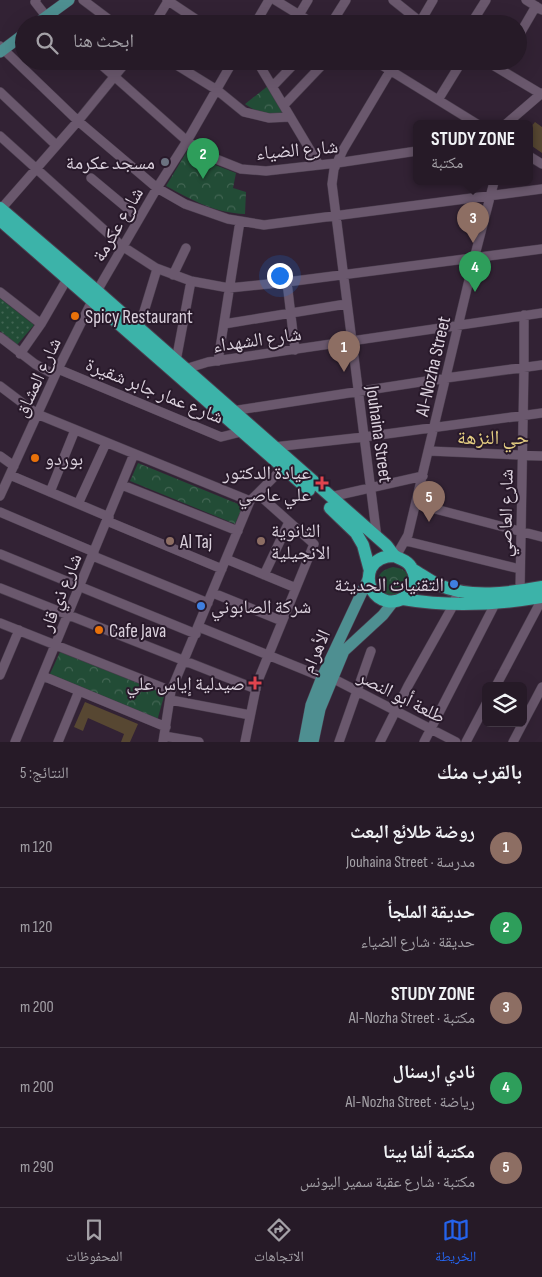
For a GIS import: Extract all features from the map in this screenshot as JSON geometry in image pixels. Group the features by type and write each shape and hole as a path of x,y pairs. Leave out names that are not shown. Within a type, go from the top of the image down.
{"highway":[{"path":"0,213 67,279 95,296 139,328 395,556 408,563 415,577 414,586 410,593 398,600"},
{"path":"0,213 95,296 241,432 327,505 356,533 363,545 370,586 375,595 383,600 432,604 495,604 542,598"},
{"path":"369,574 379,559 386,556 395,556"},
{"path":"412,569 439,585 456,590 488,594 542,587"}],"main road":[{"path":"55,15 69,0"},
{"path":"1,50 15,40"},
{"name":"الأهرام","path":"313,742 327,678 347,624 369,574"},
{"name":"الأهرام","path":"304,742 311,705 344,650 398,600"},
{"path":"347,624 350,622 357,624 361,634"}],"street":[{"path":"36,0 35,2 46,15"},
{"path":"84,0 103,15"},
{"path":"159,15 168,0 190,15"},
{"path":"260,15 269,0"},
{"path":"275,0 300,15 308,0"},
{"path":"337,15 346,0"},
{"path":"392,0 411,15"},
{"path":"425,15 433,0"},
{"path":"477,15 486,0"},
{"path":"526,0 539,8 527,24"},
{"path":"1,50 15,63"},
{"path":"23,70 78,121 157,188 186,204 228,219 264,225 542,189"},
{"name":"شارع الضياء","path":"107,70 188,141 211,157 241,168 266,171 413,152"},
{"path":"0,213 120,70"},
{"path":"185,70 217,90 244,112 269,118 290,116"},
{"name":"شارع عكرمة","path":"95,296 122,246 188,141 228,70"},
{"path":"264,70 319,165"},
{"path":"273,86 288,70"},
{"path":"284,104 317,70"},
{"path":"438,100 456,70"},
{"path":"508,70 541,93 511,120"},
{"path":"391,71 470,120"},
{"name":"Jouhaina Street","path":"377,538 332,184 334,169 343,150 391,71"},
{"path":"0,92 56,145"},
{"path":"0,136 122,246 157,269 191,281 229,288 343,276 542,249"},
{"path":"91,178 139,218"},
{"name":"Al-Nozha Street","path":"395,556 406,541 416,504 493,185"},
{"path":"218,361 240,221"},
{"path":"173,275 186,248"},
{"path":"139,328 157,269"},
{"path":"20,354 41,324 67,279"},
{"path":"181,365 191,281"},
{"path":"287,282 295,350"},
{"path":"0,292 41,324"},
{"name":"شارع العشاق","path":"0,496 37,414 95,296"},
{"path":"224,324 346,304"},
{"name":"شارع الشهداء","path":"181,365 542,313"},
{"name":"شارع العاصي","path":"520,591 524,315"},
{"name":"شارع عمار جابر شقيرة","path":"0,337 35,364 221,437 241,432"},
{"path":"232,411 542,365"},
{"path":"1,389 37,414 250,501"},
{"path":"274,447 542,413"},
{"path":"50,492 75,430"},
{"path":"78,504 106,443"},
{"path":"429,451 542,456"},
{"name":"شارع ذي قار","path":"15,742 134,454"},
{"path":"0,456 14,466"},
{"path":"164,735 171,695 250,501 283,468"},
{"path":"10,476 78,504 222,569"},
{"path":"330,497 423,476"},
{"path":"122,485 238,532"},
{"path":"245,742 256,689 314,544 258,494"},
{"path":"416,504 542,537"},
{"path":"0,512 208,603"},
{"path":"264,575 289,522"},
{"path":"406,541 520,569"},
{"name":"طلعة أبو النصر","path":"0,554 80,588 327,678 358,691 456,742"},
{"path":"226,560 296,588"},
{"path":"0,588 256,689"},
{"path":"380,742 454,604 456,590"},
{"path":"213,593 282,621"},
{"path":"498,682 542,598"},
{"path":"424,742 495,604"},
{"path":"0,623 171,695 250,715"},
{"path":"0,675 19,630"},
{"path":"339,742 371,651"},
{"path":"43,676 79,691 164,735 199,742"},
{"path":"527,715 542,687"},
{"path":"58,742 79,691"},
{"path":"466,742 482,712"},
{"path":"513,742 521,727"}],"green space":[{"path":"269,85 284,114 263,113 245,104"},
{"path":"189,148 210,163 236,173 233,188 246,192 245,214 214,208 195,201 166,186"},
{"path":"0,298 34,325 17,345 0,331"},
{"path":"138,463 243,506 235,524 130,481"},
{"path":"393,567 406,572 408,579 406,593 387,597 380,588 378,579 382,572"},
{"path":"60,652 165,693 157,721 49,676"}],"building":[{"path":"535,122 542,127 542,153 533,147 533,124"},
{"path":"85,702 138,724 130,742 121,742 124,734 88,718 83,731 74,727"}],"place":[{"name":"مسجد عكرمة","path":"165,162"},
{"name":"حديقة الملجأ","path":"203,179"},
{"name":"STUDY ZONE","path":"473,243"},
{"name":"نادي ارسنال","path":"475,292"},
{"name":"Spicy Restaurant","path":"75,316"},
{"name":"روضة طلائع البعث","path":"344,372"},
{"name":"بوردو","path":"35,458"},
{"name":"عيادة الدكتور علي عاصي","path":"322,483"},
{"name":"مكتبة ألفا بيتا","path":"429,522"},
{"name":"Al Taj","path":"170,541"},
{"name":"الثانوية الانجيلية","path":"261,541"},
{"name":"التقنيات الحديثة","path":"454,584"},
{"name":"شركة الصابوني","path":"201,606"},
{"name":"Cafe Java","path":"99,630"},
{"name":"صيدلية إياس علي","path":"255,683"}],"district":[{"name":"حي النزهة","path":"493,437"}]}
